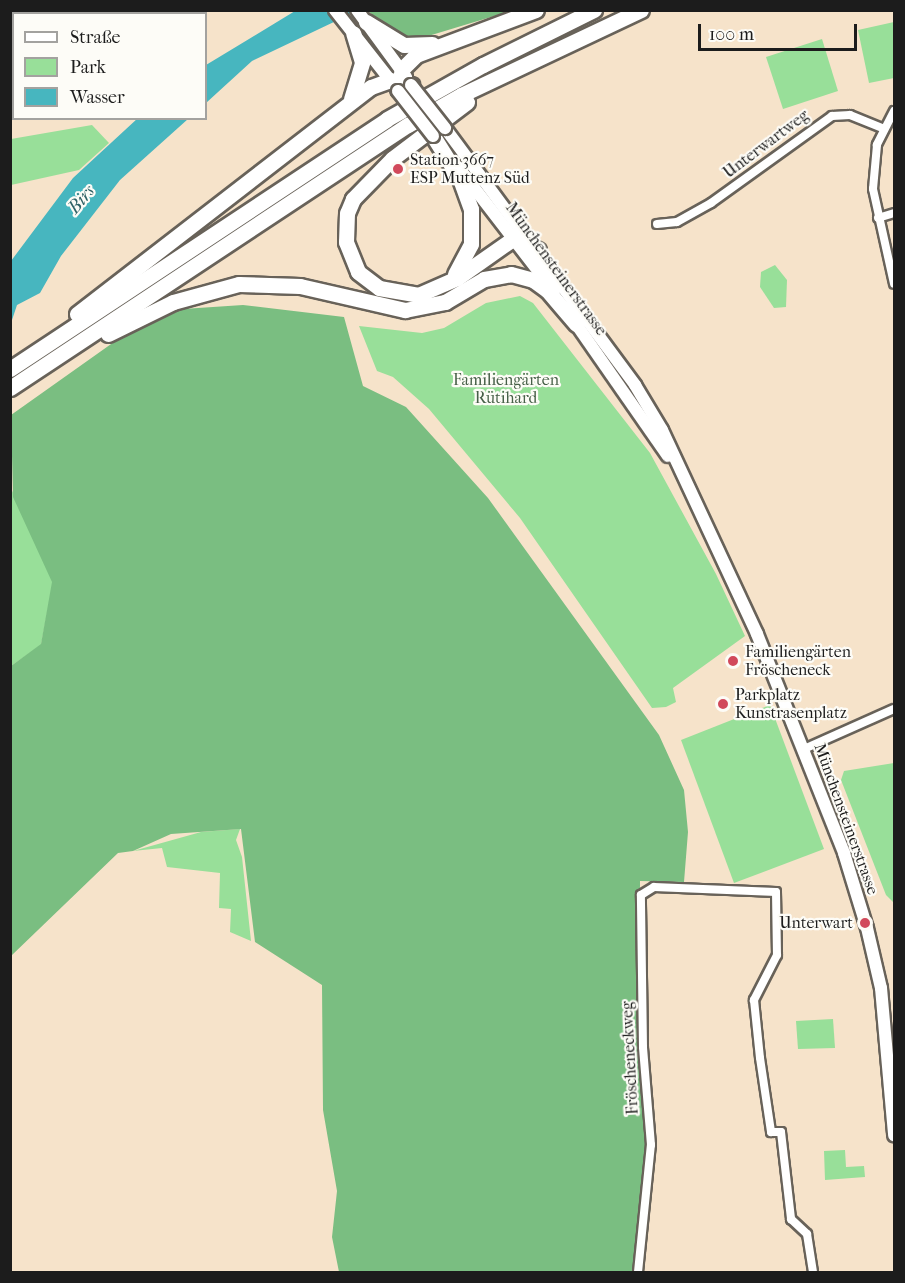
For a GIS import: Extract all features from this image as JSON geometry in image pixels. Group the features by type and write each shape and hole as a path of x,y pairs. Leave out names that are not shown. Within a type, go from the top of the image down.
{"highway":[{"path":"10,358 123,280 371,87 400,81 410,59 441,43 536,10"},
{"path":"10,369 387,119 483,64 594,10"},
{"path":"10,388 42,369 344,165 452,100 641,10"},
{"path":"362,16 390,45 415,46 441,43"},
{"path":"345,106 357,89 366,59 353,33"},
{"path":"519,237 444,284 408,295 393,294 368,282 358,272 346,242 347,213 352,199 430,128 525,64"},
{"path":"439,132 460,179 473,224 467,256 444,284"},
{"path":"42,369 64,363 114,330 173,302 239,284 300,286 405,310 445,302 467,287 519,237"},
{"path":"519,237 538,250"},
{"path":"467,287 498,275 522,276 547,290 576,324"}],"main road":[{"path":"335,10 353,33"},
{"name":"Münchensteinerstrasse","path":"390,45 400,81"},
{"name":"Münchensteinerstrasse","path":"366,59 400,81 439,132 519,237 648,432 677,466"},
{"name":"Münchensteinerstrasse","path":"538,250 635,385 662,430 757,634 804,749 844,853 875,959 894,1135"}],"street":[{"path":"894,111 884,129 873,166 878,218 894,284"},
{"name":"Unterwartweg","path":"657,224 677,222 711,203 832,116 850,115 884,129"},
{"path":"878,218 894,213"},
{"path":"804,749 894,709"},
{"name":"Fröscheneckweg","path":"638,1272 651,1145 643,1047 640,895 654,887 776,892 777,955 754,1000 763,1093 771,1132 781,1132 791,1219 807,1234 813,1272"}],"green space":[{"path":"368,11 511,11 415,40 396,35"},
{"path":"894,22 894,78 869,83 858,30"},
{"path":"822,39 838,91 783,109 766,57"},
{"path":"92,125 109,143 79,170 11,185 11,139"},
{"path":"775,265 787,280 786,307 774,308 760,287 761,272"},
{"name":"Familiengärten Rütihard","path":"520,296 533,303 650,453 716,574 745,636 673,688 676,702 666,707 652,708 520,518 429,409 393,377 377,371 359,326 422,333 444,328 486,303"},
{"path":"243,305 344,317 363,386 406,407 488,498 659,735 684,790 688,832 684,882 640,881 639,1051 646,1146 635,1272 339,1272 332,1237 337,1191 323,1110 322,985 255,942 241,829 171,834 133,851 118,853 11,956 11,666 41,644 52,582 13,497 11,415 121,337 183,309"},
{"path":"10,486 53,582 41,645 11,666"},
{"path":"770,705 824,849 734,883 681,740"},
{"path":"894,763 894,903 886,895 841,780 844,771"},
{"path":"240,829 236,840 242,857 251,941 230,932 231,909 219,908 220,873 167,867 162,848 133,851 201,832"},
{"path":"833,1019 835,1048 798,1049 796,1021"},
{"path":"845,1150 846,1167 864,1166 865,1177 825,1180 824,1151"}],"water":[{"path":"295,11 357,11 252,61 207,102 207,64"},
{"name":"Birs","path":"136,120 187,120 120,180 61,256 40,293 17,305 11,323 11,261 73,178"}],"place":[{"name":"Station 3667 ESP Muttenz Süd","path":"398,169"},
{"name":"Familiengärten Fröscheneck","path":"733,661"},
{"name":"Parkplatz Kunstrasenplatz","path":"723,704"},
{"name":"Unterwart","path":"865,923"}]}
